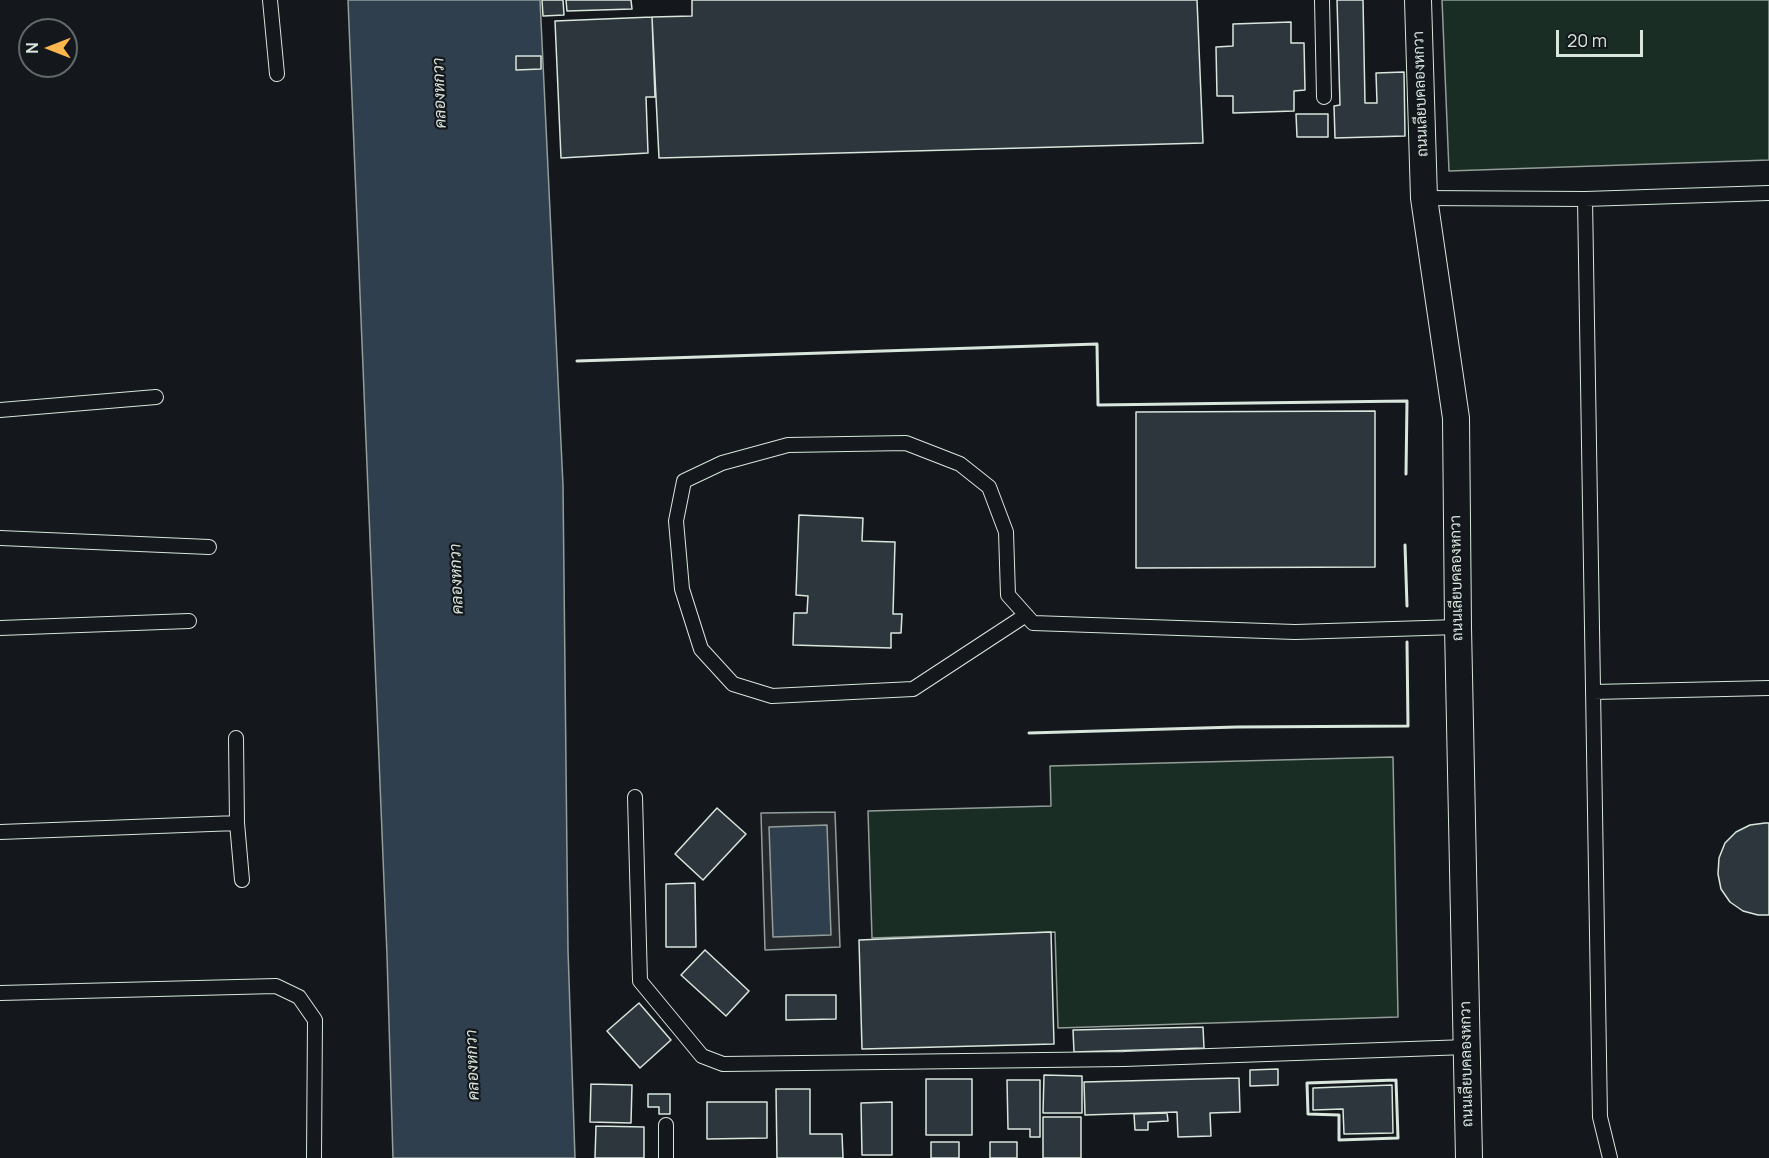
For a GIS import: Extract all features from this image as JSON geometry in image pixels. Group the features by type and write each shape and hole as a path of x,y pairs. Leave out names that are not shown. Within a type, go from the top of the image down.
{"street":[{"name":"ถนนเลียบคลองหกวา","path":"1418,0 1424,198 1456,418 1469,1158"}],"lane":[{"path":"270,0 277,74"},
{"path":"1322,0 1324,98"},
{"path":"1424,198 1585,199 1769,193"},
{"path":"1585,199 1600,1118 1610,1158"},
{"path":"0,410 156,397"},
{"path":"1026,615 913,689 772,696 733,684 701,649 682,589 676,521 684,481 722,463 788,446 906,443 960,464 989,487 1006,532 1008,595 1026,615 1033,623 1295,632 1458,627"},
{"path":"0,538 209,547"},
{"path":"0,628 189,621"},
{"path":"1593,692 1769,688"},
{"path":"236,738 237,823 242,880"},
{"path":"635,797 640,981 702,1056 723,1064 1112,1059 1467,1047"},
{"path":"0,832 237,823"},
{"path":"0,993 276,986 299,997 315,1020 314,1158"},
{"path":"666,1125 666,1158"}],"green space":[{"path":"1442,0 1769,0 1769,160 1449,171"},
{"path":"1393,757 1398,1017 1058,1028 1055,932 872,938 868,811 1051,806 1050,766"}],"shaded area":[{"path":"835,812 840,947 765,950 761,813"}],"water":[{"name":"คลองหกวา","path":"348,0 540,0 563,485 568,950 575,1158 393,1158 387,955"},
{"path":"827,825 831,935 773,937 769,827"}],"building":[{"path":"542,0 563,0 564,15 543,16"},
{"path":"566,0 631,0 632,9 567,11"},
{"path":"692,0 1197,0 1203,143 659,158 652,17 692,16"},
{"path":"1337,0 1363,0 1365,103 1377,103 1376,73 1404,72 1405,136 1335,138 1334,106 1340,105"},
{"path":"652,17 655,97 646,97 648,153 561,158 555,21"},
{"path":"1291,22 1291,43 1304,43 1305,90 1294,91 1294,111 1233,113 1233,96 1217,96 1216,47 1233,46 1233,24"},
{"path":"516,56 541,56 541,69 516,70"},
{"path":"1296,114 1328,114 1328,137 1297,137"},
{"path":"1375,411 1375,567 1136,568 1136,412"},
{"path":"799,515 863,518 862,541 895,542 893,614 902,614 901,633 891,633 891,648 793,645 794,613 807,613 808,596 796,595"},
{"path":"717,808 746,834 703,880 675,854"},
{"path":"1769,823 1769,915 1758,915 1743,911 1730,902 1721,889 1718,874 1719,858 1725,843 1736,832 1750,825"},
{"path":"695,883 696,947 666,947 666,884"},
{"path":"1051,932 1054,1044 862,1049 859,940"},
{"path":"705,950 749,991 726,1016 681,975"},
{"path":"786,995 836,995 836,1019 786,1020"},
{"path":"639,1003 671,1040 640,1068 607,1031"},
{"path":"1203,1027 1204,1048 1074,1052 1073,1030"},
{"path":"1278,1069 1278,1085 1250,1086 1250,1070"},
{"path":"1044,1075 1082,1076 1082,1113 1043,1113"},
{"path":"1239,1078 1240,1112 1210,1113 1211,1136 1178,1137 1177,1112 1085,1115 1084,1082"},
{"path":"926,1079 972,1079 972,1135 926,1135"},
{"path":"1007,1080 1040,1080 1040,1137 1030,1137 1030,1129 1008,1129"},
{"path":"591,1084 632,1085 631,1123 590,1122"},
{"path":"1392,1085 1393,1133 1344,1134 1343,1109 1313,1110 1313,1088"},
{"path":"776,1089 810,1089 810,1134 842,1134 843,1158 777,1158"},
{"path":"648,1094 670,1094 670,1114 659,1114 659,1107 648,1107"},
{"path":"707,1102 767,1102 767,1138 707,1139"},
{"path":"892,1102 892,1155 862,1155 861,1103"},
{"path":"1167,1113 1168,1121 1148,1122 1148,1130 1135,1130 1134,1114"},
{"path":"1043,1117 1081,1117 1081,1158 1043,1158"},
{"path":"596,1126 644,1127 644,1158 595,1158"},
{"path":"931,1142 959,1142 959,1158 931,1158"},
{"path":"990,1142 1017,1142 1017,1158 990,1158"}],"wall":[{"path":"577,361 1097,344 1098,405 1407,401 1406,474"},
{"path":"1405,545 1407,606"},
{"path":"1029,733 1237,727 1408,726 1407,642"},
{"path":"1396,1080 1398,1138 1339,1140 1339,1115 1308,1114 1307,1083 1396,1080"}]}
